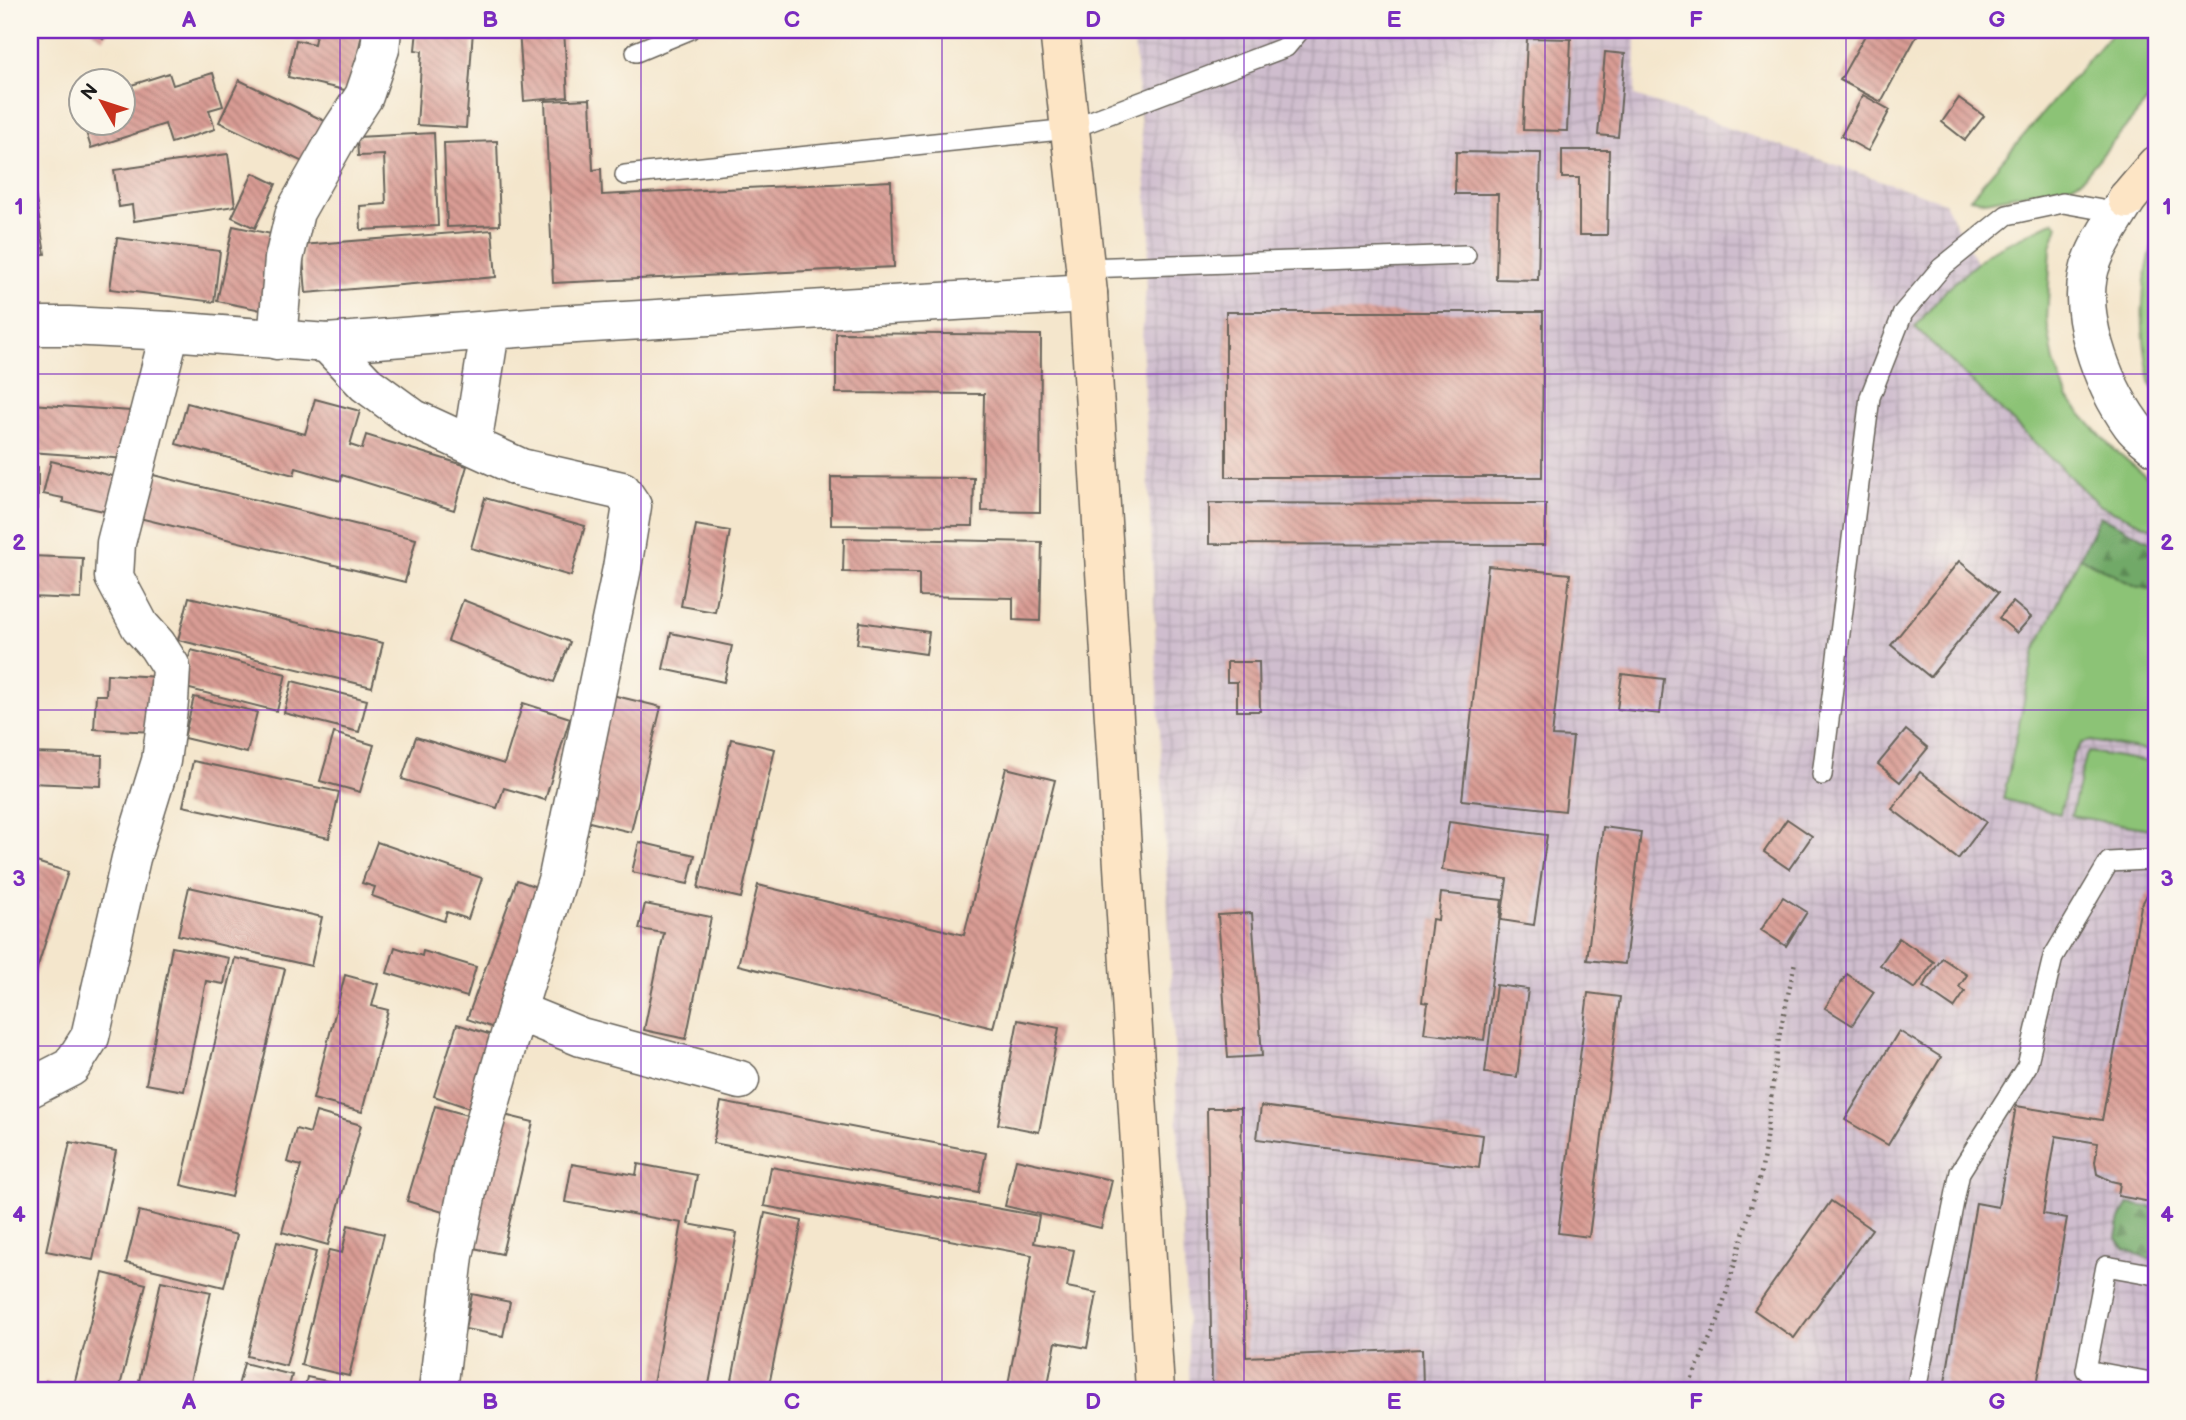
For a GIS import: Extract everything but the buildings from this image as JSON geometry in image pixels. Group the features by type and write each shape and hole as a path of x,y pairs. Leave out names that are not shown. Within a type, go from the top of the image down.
{"main road":[{"path":"1059,30 1086,281 1155,1390"},
{"path":"2123,206 2156,165"}],"street":[{"path":"276,340 284,259 295,212 364,96 380,50 382,30"},
{"path":"2123,206 2092,260 2085,295 2091,334 2106,380 2133,427 2156,447"},
{"path":"30,326 170,331 327,343 1086,281"},
{"path":"30,1088 71,1067 90,1037 131,858 160,761 171,667 157,645 140,626 114,577 116,543 170,331"},
{"path":"472,445 489,331"},
{"path":"327,343 366,384 414,419 521,468 622,491 632,506 622,568 558,877 472,1167 454,1256 438,1390"},
{"path":"517,1011 581,1037 740,1080"}],"lane":[{"path":"636,52 690,30"},
{"path":"625,175 1070,129 1286,47 1300,30"},
{"path":"1822,775 1870,397 1903,313 1941,268 2007,215 2063,204 2123,206"},
{"path":"1086,281 1466,255"},
{"path":"1916,1390 1960,1172 2027,1066 2053,957 2109,862 2156,861"},
{"path":"2156,1275 2106,1266 2086,1370 2156,1383"}],"path":[{"path":"1684,1390 1689,1385 1718,1318 1762,1168 1779,1037 1795,962"}],"shaded area":[{"path":"1133,30 1636,30 1635,96 1944,202 1997,302 2082,432 2156,495 2156,1390 1190,1390 1142,339 1150,234"}],"green space":[{"path":"2114,30 2156,30 2156,91 2082,179 2071,185 1986,201 1970,198"},
{"path":"2054,221 2058,225 2051,247 2047,321 2054,362 2068,399 2108,444 2156,485 2156,530 2099,505 1915,327 1946,290 1988,253"},
{"path":"2156,234 2156,391 2151,386 2147,366 2143,310 2146,273"},
{"path":"2100,516 2156,544 2156,590 2135,586 2080,557"},
{"path":"2080,557 2135,586 2156,590 2156,752 2091,741 2082,743 2073,755 2060,814 2003,799 2035,650"},
{"path":"2089,752 2156,763 2156,830 2071,816"},
{"path":"2129,1204 2156,1208 2156,1241 2151,1260 2125,1249 2116,1237 2120,1219"}]}
